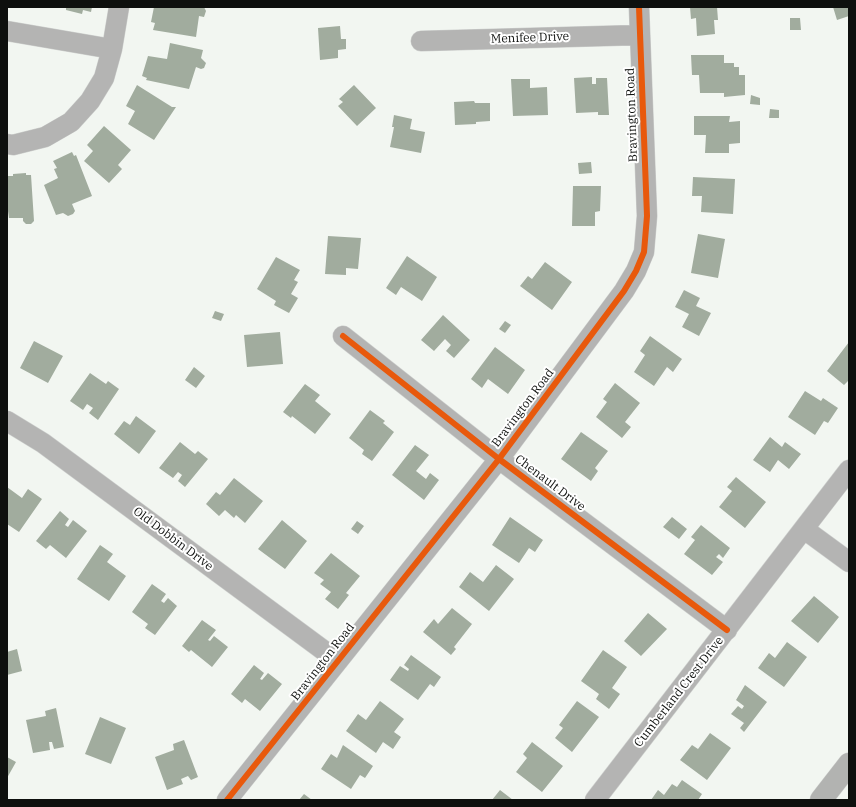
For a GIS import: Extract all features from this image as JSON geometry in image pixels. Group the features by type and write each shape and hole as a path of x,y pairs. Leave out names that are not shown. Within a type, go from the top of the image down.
{"main road":[{"path":"821,800 849,764"}],"street":[{"path":"7,144 13,145 45,137 71,122 90,101 104,78 112,49 119,7"},
{"name":"Bravington Road","path":"227,800 499,459 624,291 636,271 644,252 647,216 639,7"},
{"path":"7,31 112,49"},
{"name":"Menifee Drive","path":"421,41 640,35"},
{"name":"Chenault Drive","path":"343,336 499,459 728,630"},
{"name":"Old Dobbin Drive","path":"7,421 44,443 338,661"},
{"name":"Cumberland Crest Drive","path":"595,800 728,630 849,470"},
{"path":"804,529 849,562"}],"building":[{"path":"66,7 92,7 91,12 83,10 82,14 66,10"},
{"path":"154,7 204,7 206,11 204,17 199,16 196,37 153,30 155,23 151,22"},
{"path":"690,7 717,7 718,20 714,20 715,34 697,36 696,18 691,19"},
{"path":"833,7 849,7 849,16 837,20"},
{"path":"790,18 800,18 801,30 790,30"},
{"path":"340,26 341,39 346,39 346,49 338,50 338,58 320,60 318,28"},
{"path":"170,43 203,50 201,58 206,63 204,68 201,69 196,67 189,89 146,80 147,78 142,76 148,56 167,59"},
{"path":"691,55 724,55 724,63 734,63 734,67 739,67 739,75 745,75 745,95 724,97 724,93 700,93 699,75 692,75"},
{"path":"592,77 592,84 596,84 596,78 607,78 609,115 598,115 598,112 576,113 574,78"},
{"path":"511,79 530,79 530,88 547,87 548,115 513,116"},
{"path":"137,85 172,107 176,107 154,140 128,124 135,111 126,106"},
{"path":"354,85 376,108 357,126 338,106 343,102 339,99"},
{"path":"751,95 760,98 760,105 750,104"},
{"path":"474,101 475,103 490,103 490,121 476,122 476,124 455,125 454,102"},
{"path":"770,109 779,110 779,118 769,118"},
{"path":"394,115 412,119 410,129 425,132 421,153 390,147 394,127 392,127"},
{"path":"694,116 730,116 729,122 740,121 740,143 729,144 729,153 705,153 706,135 694,135"},
{"path":"104,126 131,150 118,165 122,169 109,183 84,161 93,151 87,145"},
{"path":"72,152 74,156 76,155 92,196 72,204 75,211 73,214 68,216 63,213 56,215 44,185 58,178 54,169 57,168 53,161"},
{"path":"591,162 592,173 579,174 578,163"},
{"path":"26,173 26,175 31,175 34,221 31,224 26,224 23,221 23,218 9,218 7,204 7,176"},
{"path":"693,177 735,179 733,214 701,212 702,196 692,196"},
{"path":"573,186 601,186 600,211 595,212 595,226 572,226"},
{"path":"698,234 725,239 718,278 691,273"},
{"path":"328,236 361,238 358,269 346,268 346,275 325,274"},
{"path":"407,256 437,277 422,301 401,287 396,295 386,288"},
{"path":"276,257 300,270 294,280 298,282 291,294 298,298 289,313 274,305 276,301 257,289"},
{"path":"545,262 572,282 552,310 520,286 528,276 532,279"},
{"path":"684,290 700,298 696,306 711,313 699,336 682,327 689,314 675,307"},
{"path":"215,311 224,314 221,321 212,318"},
{"path":"443,315 470,340 454,358 446,351 451,345 445,339 434,351 421,340"},
{"path":"505,321 511,325 505,333 499,329"},
{"path":"280,332 283,364 247,367 244,335"},
{"path":"650,336 682,359 673,372 667,367 654,386 634,372 645,355 640,351"},
{"path":"34,341 63,356 48,383 20,368"},
{"path":"849,342 849,380 844,385 827,371"},
{"path":"495,347 525,370 508,394 488,379 482,388 471,379"},
{"path":"194,367 205,376 196,388 185,380"},
{"path":"90,373 106,384 108,381 119,389 98,420 89,413 93,408 87,404 83,410 70,401"},
{"path":"615,383 640,403 625,422 631,427 622,438 596,417 607,402 603,399"},
{"path":"305,384 320,395 315,401 331,414 315,434 292,416 291,418 283,412"},
{"path":"805,391 821,401 823,398 838,408 828,423 824,421 815,435 788,417"},
{"path":"370,410 385,421 383,423 394,432 372,461 362,454 364,450 349,438"},
{"path":"136,416 156,431 139,454 114,434 124,421 130,425"},
{"path":"581,432 608,451 595,468 598,471 591,481 561,459"},
{"path":"770,437 782,447 785,442 801,454 789,469 778,460 770,472 753,460"},
{"path":"180,442 195,454 198,451 208,459 185,487 178,481 182,475 178,472 173,478 159,468"},
{"path":"415,445 429,455 416,471 426,479 430,473 439,480 424,500 392,475"},
{"path":"736,477 766,502 745,528 719,507 732,491 727,487"},
{"path":"234,478 263,501 245,523 236,515 234,518 225,510 219,516 206,504 216,492 220,495"},
{"path":"7,487 22,498 28,489 42,499 19,532 7,524"},
{"path":"60,511 69,519 65,525 68,527 73,520 87,531 66,558 50,545 46,549 36,541"},
{"path":"510,517 543,540 535,552 529,548 519,563 492,545"},
{"path":"672,517 687,529 679,539 663,527"},
{"path":"282,520 307,541 285,569 258,549"},
{"path":"357,521 364,526 358,534 351,529"},
{"path":"701,525 730,548 723,558 719,554 716,557 723,562 712,575 684,554 695,540 691,537"},
{"path":"100,545 113,554 107,562 126,576 109,601 77,579"},
{"path":"331,553 360,576 346,593 349,595 338,609 325,599 331,592 320,584 324,580 314,573"},
{"path":"496,565 514,579 489,611 459,587 470,572 483,582"},
{"path":"152,584 166,594 161,601 164,603 168,598 177,606 155,635 145,628 148,624 132,612"},
{"path":"814,596 839,617 818,643 791,621"},
{"path":"452,608 472,624 454,647 456,649 451,655 423,632 434,619 438,624"},
{"path":"648,613 667,629 641,656 624,641"},
{"path":"202,620 216,630 208,640 210,641 214,636 228,647 212,667 191,650 189,652 182,646"},
{"path":"787,642 807,657 784,687 758,668 769,653 775,658"},
{"path":"17,649 22,671 7,675 7,652"},
{"path":"603,650 627,667 612,688 620,694 609,709 596,699 599,694 581,681"},
{"path":"411,655 441,677 434,687 430,684 418,700 390,680 400,666 408,671 409,669 404,665"},
{"path":"254,665 264,673 260,679 262,680 268,673 282,684 260,711 245,699 242,703 231,694"},
{"path":"745,685 767,702 744,732 740,728 744,723 731,714 738,706 742,709 744,706 736,700"},
{"path":"380,701 404,719 394,732 401,737 393,749 383,742 376,753 346,731 358,714 366,720"},
{"path":"577,701 599,717 572,752 555,738 563,728 559,725"},
{"path":"56,708 64,747 54,749 52,742 49,742 50,750 33,753 26,720 46,716 45,711"},
{"path":"100,717 126,728 111,764 85,754"},
{"path":"710,733 731,748 707,780 680,760 692,745 698,749"},
{"path":"184,740 198,777 191,780 188,776 181,779 183,784 167,790 155,757 174,750 173,744"},
{"path":"532,742 563,766 542,792 516,772 527,758 523,754"},
{"path":"343,745 373,766 365,778 360,775 351,789 321,769 331,754 337,758"},
{"path":"7,757 16,762 7,778"},
{"path":"682,780 702,794 698,800 651,800 658,790 664,795 672,784 677,787"},
{"path":"500,790 513,800 492,800"},
{"path":"304,794 312,800 299,800"}],"cycle path":[{"path":"227,800 499,459 624,291 636,271 644,252 647,216 639,7"},
{"path":"343,336 499,459 727,630"}]}
